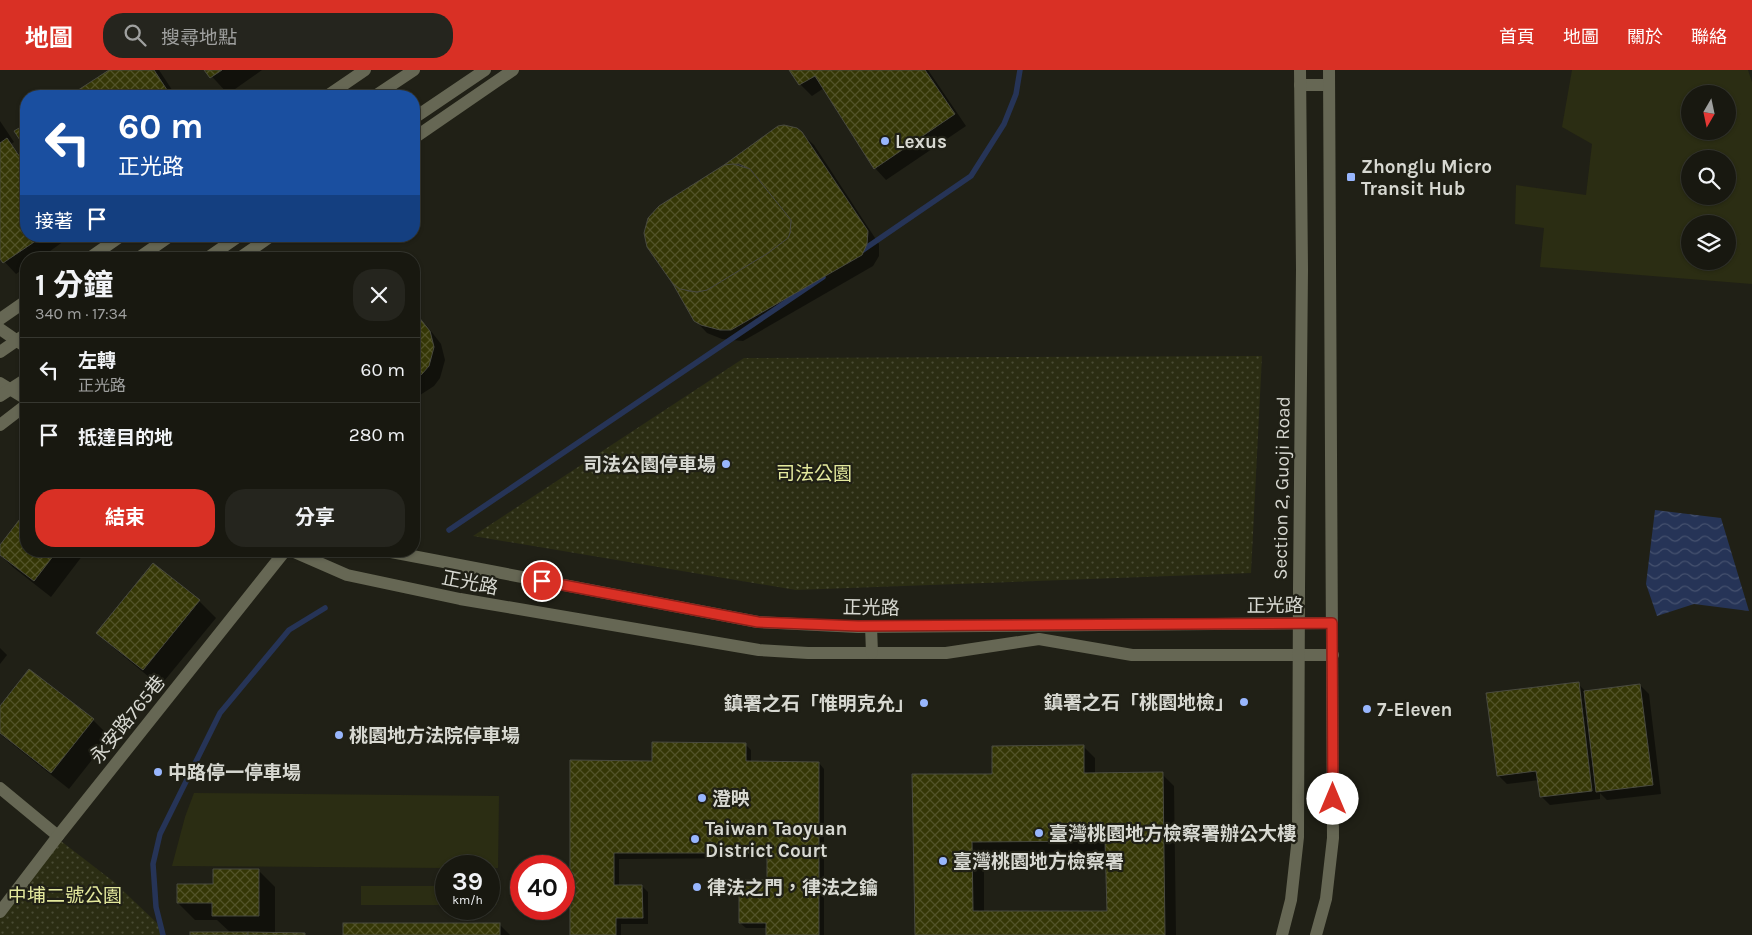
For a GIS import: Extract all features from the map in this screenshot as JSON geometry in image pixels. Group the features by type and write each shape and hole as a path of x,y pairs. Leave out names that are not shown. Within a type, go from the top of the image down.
{"street":[{"path":"336,90 365,70"},
{"path":"384,90 414,70"},
{"path":"420,114 486,70"},
{"path":"420,134 513,70"},
{"name":"Section 2, Guoji Road","path":"1282,935 1291,900 1298,838 1302,268 1300,70"},
{"path":"1316,935 1326,899 1333,838 1329,70"},
{"path":"1300,85 1330,85"},
{"path":"98,252 112,242"},
{"path":"147,252 161,242"},
{"path":"216,252 230,242"},
{"path":"248,252 262,242"},
{"path":"0,319 20,305"},
{"path":"0,329 20,339"},
{"path":"0,352 20,342"},
{"path":"3,389 20,382"},
{"path":"3,389 20,396"},
{"path":"0,425 20,410"},
{"name":"永安路765巷","path":"0,912 58,836 280,557"},
{"name":"正光路","path":"306,557 347,575 460,599 759,650 946,654 1040,639 1132,655 1333,655"},
{"name":"正光路","path":"417,557 758,622 871,626 1332,623"},
{"path":"871,626 872,653"},
{"path":"0,788 58,836"}],"green space":[{"path":"1572,70 1748,70 1752,82 1752,284 1540,267 1544,228 1515,224 1516,185 1586,195 1592,144 1562,127"},
{"name":"司法公園","path":"1262,356 1251,573 796,590 473,536 744,358"},
{"path":"194,793 499,796 498,855 435,855 435,868 172,866 185,817"},
{"name":"中埔二號公園","path":"57,838 114,882 159,925 162,935 0,935 0,914"},
{"path":"361,886 435,886 435,905 361,905"}],"water":[{"path":"1655,510 1721,518 1749,611 1694,604 1657,616 1646,584"}],"building":[{"path":"109,70 154,70 167,90 78,90"},
{"path":"204,70 222,70 210,78"},
{"name":"Lexus","path":"789,70 925,70 955,114 874,169 815,76 799,85"},
{"path":"784,125 797,128 802,132 868,231 867,244 862,255 731,330 720,330 701,325 694,321 673,284 688,291 707,290 768,253 788,238 791,220 750,169 739,164 724,165 778,126"},
{"path":"20,128 20,140 14,131"},
{"path":"7,138 20,157 20,242 34,242 3,263 0,259 0,143"},
{"path":"733,164 750,169 791,220 788,238 768,253 707,290 697,292 680,289 673,284 647,247 644,233 648,218 659,206 724,165"},
{"path":"420,318 430,331 434,347 429,366 420,376"},
{"path":"20,519 20,557 52,557 34,581 0,555 0,545"},
{"path":"153,563 200,600 143,670 96,633"},
{"path":"29,669 94,719 51,773 0,733 0,706"},
{"path":"1579,682 1592,791 1540,797 1536,771 1497,776 1486,693"},
{"path":"1640,684 1653,785 1596,792 1584,691"},
{"name":"Taiwan Taoyuan District Court","path":"652,742 746,743 746,761 819,762 819,935 766,935 766,923 739,923 739,880 767,880 767,853 614,853 614,885 642,885 643,918 616,918 616,935 570,935 570,920 575,920 575,855 570,855 570,760 652,761"},
{"name":"臺灣桃園地方檢察署辦公大樓","path":"1084,745 1084,773 1163,772 1165,935 915,935 912,774 992,774 992,746","holes":["1105,841 1107,911 973,911 972,842"]},
{"path":"213,869 259,869 259,916 212,916 212,903 177,903 177,884 213,884"},
{"path":"343,923 500,923 500,935 343,935"},
{"path":"190,932 248,932 248,935 190,935"},
{"path":"248,932 305,933 305,935 248,935"}],"waterway":[{"path":"860,252 971,176 1004,124 1016,94 1020,70"},
{"path":"449,530 823,277"},
{"path":"163,935 156,907 153,864 160,834 220,713 289,630 325,608"}],"place":[{"name":"Lexus","path":"885,141"},
{"name":"Zhonglu Micro Transit Hub","path":"1351,177"},
{"name":"司法公園停車場","path":"726,464"},
{"name":"鎮署之石「桃園地檢」","path":"1244,702"},
{"name":"鎮署之石「惟明克允」","path":"924,703"},
{"name":"7-Eleven","path":"1367,709"},
{"name":"桃園地方法院停車場","path":"339,735"},
{"name":"中路停一停車場","path":"158,772"},
{"name":"澄映","path":"702,798"},
{"name":"臺灣桃園地方檢察署辦公大樓","path":"1039,833"},
{"name":"Taiwan Taoyuan District Court","path":"695,839"},
{"name":"臺灣桃園地方檢察署","path":"943,861"},
{"name":"律法之門，律法之鑰","path":"697,887"}],"route":[{"path":"542,581 758,622 858,626 1332,623 1333,799"}]}
